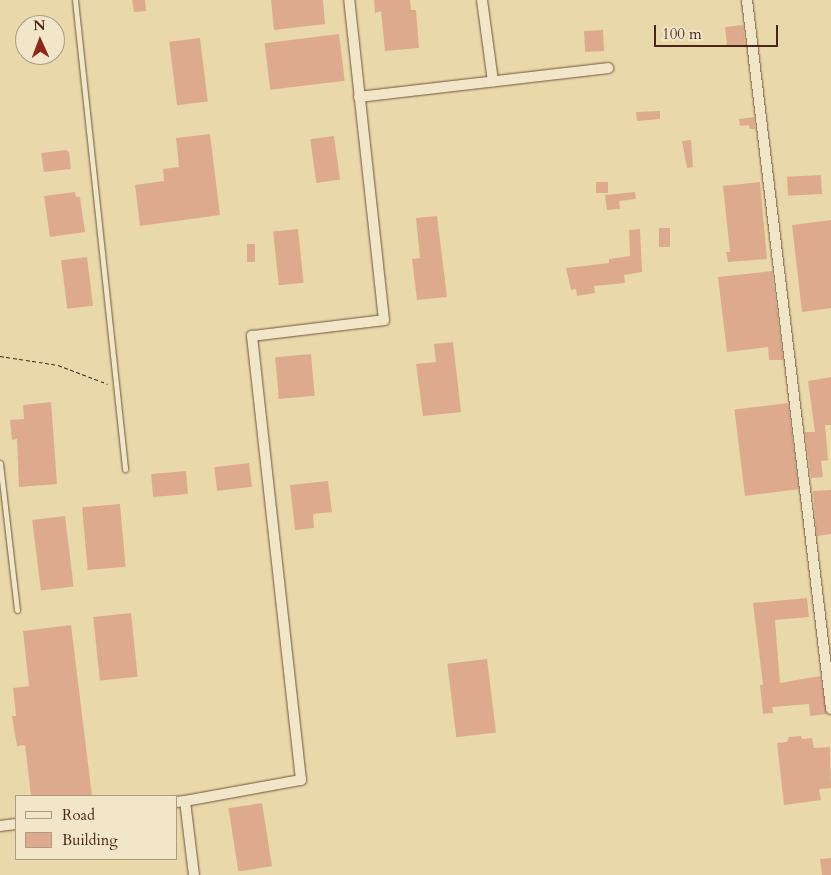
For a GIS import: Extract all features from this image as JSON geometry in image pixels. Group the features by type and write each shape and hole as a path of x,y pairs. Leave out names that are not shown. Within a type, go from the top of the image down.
{"street":[{"path":"194,875 181,802 301,780 252,336 384,320 349,0"},
{"path":"482,0 493,81"},
{"path":"747,0 831,709"},
{"path":"359,96 608,68"},
{"path":"0,826 15,824"}],"lane":[{"path":"75,0 118,387 125,469"},
{"path":"0,463 17,610"}],"path":[{"path":"0,356 58,365 118,387"}],"building":[{"path":"132,0 145,0 146,11 134,12"},
{"path":"271,0 323,0 325,24 274,30"},
{"path":"374,0 410,0 411,10 416,10 419,48 385,51 381,11 375,13"},
{"path":"743,25 745,45 727,47 725,27"},
{"path":"603,30 604,51 585,52 584,31"},
{"path":"339,34 345,81 270,90 265,43"},
{"path":"200,38 208,102 177,105 169,42"},
{"path":"660,111 660,119 637,121 636,112"},
{"path":"754,117 755,129 750,129 749,125 740,126 739,119"},
{"path":"210,134 220,215 140,226 135,185 164,181 163,169 179,167 176,138"},
{"path":"334,136 340,180 316,183 310,139"},
{"path":"691,140 693,167 687,168 682,141"},
{"path":"66,150 69,152 71,169 44,172 41,153"},
{"path":"821,175 822,194 788,196 787,177"},
{"path":"596,182 608,182 608,193 596,193"},
{"path":"760,182 767,259 728,262 726,252 730,252 723,186"},
{"path":"75,192 76,197 80,197 85,232 50,237 44,196"},
{"path":"635,192 636,199 619,201 620,209 607,210 605,195"},
{"path":"437,216 447,297 417,300 412,259 420,258 416,218"},
{"path":"831,220 831,308 802,312 792,225"},
{"path":"659,228 670,228 670,247 659,247"},
{"path":"298,229 304,283 279,285 273,232"},
{"path":"640,229 642,272 624,275 625,283 594,286 595,293 577,296 576,289 571,290 566,268 609,263 609,259 630,256 629,230"},
{"path":"247,244 255,244 255,262 247,262"},
{"path":"87,257 93,306 67,309 61,260"},
{"path":"772,271 783,360 769,360 768,347 727,352 718,277"},
{"path":"453,342 461,412 423,416 416,364 436,362 434,344"},
{"path":"311,354 315,396 279,399 275,357"},
{"path":"831,377 831,425 825,425 828,460 821,461 823,477 811,478 805,432 815,432 808,381"},
{"path":"51,402 57,484 19,487 17,439 12,440 10,420 24,419 23,405"},
{"path":"788,403 799,489 745,496 734,410"},
{"path":"249,463 252,487 217,491 214,467"},
{"path":"186,471 188,494 153,497 151,474"},
{"path":"328,481 332,512 313,514 314,528 295,530 290,485"},
{"path":"831,490 831,534 817,536 813,491"},
{"path":"120,504 125,567 88,570 82,507"},
{"path":"65,516 74,586 41,590 32,520"},
{"path":"807,598 809,617 775,620 780,683 820,676 827,714 810,716 809,704 772,707 773,713 763,714 760,685 763,685 753,603"},
{"path":"131,613 138,677 100,681 93,617"},
{"path":"71,625 92,795 31,795 25,745 17,746 12,716 16,716 13,688 29,686 23,631"},
{"path":"487,659 496,732 456,737 447,664"},
{"path":"801,736 802,739 812,738 814,748 830,747 831,788 819,789 821,800 784,805 777,743 787,742 789,737"},
{"path":"262,803 272,866 238,872 228,808"},
{"path":"831,858 831,875 822,875 820,859"}]}
